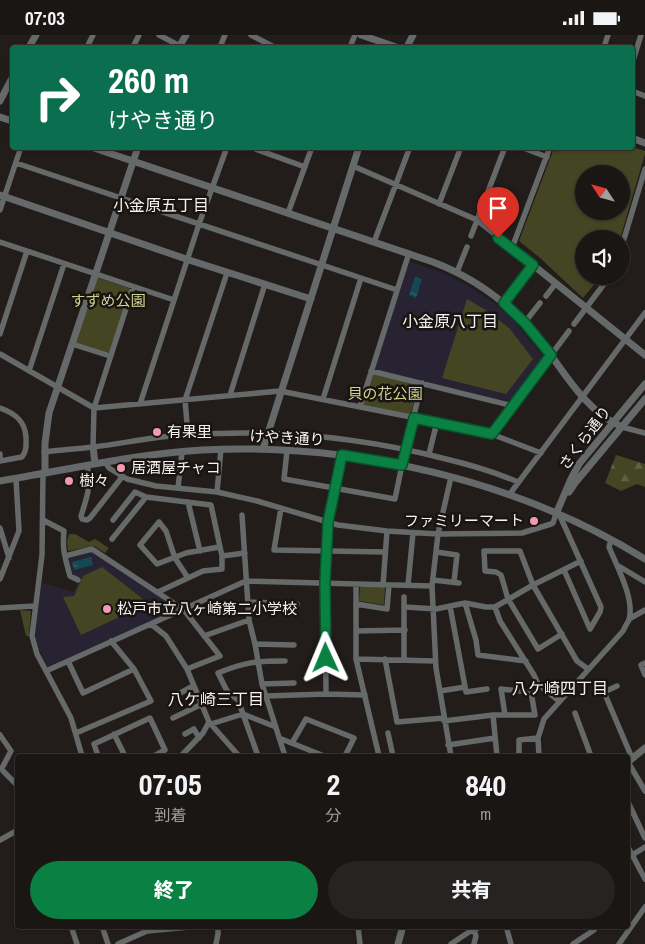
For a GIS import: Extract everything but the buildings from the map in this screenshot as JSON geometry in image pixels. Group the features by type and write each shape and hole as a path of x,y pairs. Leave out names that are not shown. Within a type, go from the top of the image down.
{"street":[{"path":"159,35 176,45"},
{"path":"251,35 264,45"},
{"path":"361,35 390,45"},
{"path":"635,54 641,35"},
{"path":"0,101 10,82"},
{"path":"0,210 2,195 20,150"},
{"path":"99,150 409,253 457,272 477,283 504,303 525,323 583,397 612,423 645,433"},
{"path":"81,754 76,733 67,711 37,654 32,636 42,555 44,452 49,413 57,387 137,150"},
{"path":"140,404 226,150"},
{"path":"288,213 311,150"},
{"path":"262,449 359,150"},
{"path":"374,242 409,150"},
{"path":"440,204 460,150"},
{"path":"471,236 504,150"},
{"path":"529,150 547,157"},
{"path":"512,249 549,150"},
{"path":"269,151 305,167"},
{"path":"16,163 397,290"},
{"path":"353,166 477,220 645,355"},
{"path":"627,230 645,169"},
{"path":"638,193 645,195"},
{"path":"2,195 227,273 311,299"},
{"path":"0,242 174,300"},
{"path":"457,272 467,247"},
{"path":"0,334 27,251"},
{"path":"360,407 409,253"},
{"path":"29,371 64,264"},
{"path":"504,303 533,265"},
{"path":"188,435 185,400 227,273"},
{"path":"323,399 361,278"},
{"path":"546,296 556,283"},
{"path":"230,395 266,285"},
{"path":"574,324 604,285"},
{"path":"122,477 90,518 87,520 82,519 81,516 90,481 94,408 133,287"},
{"path":"525,323 540,303"},
{"path":"509,495 645,313"},
{"path":"492,434 569,331"},
{"path":"72,344 110,356"},
{"path":"0,354 94,408 280,391 492,434 541,453"},
{"path":"371,371 513,406"},
{"path":"286,451 284,479 395,499 422,383"},
{"name":"さくら通り","path":"558,515 570,481 579,464 645,383"},
{"name":"さくら通り","path":"558,515 575,483 645,399"},
{"path":"0,408 16,415 25,428 26,450 22,457 0,461 0,454"},
{"path":"428,454 437,422"},
{"path":"44,452 188,435 267,433 347,440 428,454 518,482"},
{"path":"216,492 221,449"},
{"name":"けやき通り","path":"0,481 91,464 221,449 262,449 342,455 402,465 451,477 509,495 558,515 611,540 645,559"},
{"path":"178,488 182,452"},
{"path":"326,694 326,551 328,522 342,455"},
{"path":"106,462 109,468 122,477 146,484 216,492 281,508 338,525 388,531 438,534 522,533 553,523 558,515"},
{"path":"450,754 435,661 432,583 438,534 451,477"},
{"path":"0,579 19,531 16,479"},
{"path":"195,490 191,503 200,551"},
{"path":"113,520 135,492 146,497 211,505 222,556 222,569 203,571 158,592"},
{"path":"112,539 146,497"},
{"path":"281,508 274,550 386,552"},
{"path":"242,515 249,620 259,661 262,684 284,754"},
{"path":"558,515 601,607 590,629 564,569"},
{"path":"43,520 64,531 62,543 70,575 78,580"},
{"path":"188,578 175,558 166,531 159,522 140,545 157,564 175,558 186,553 219,547"},
{"path":"0,528 8,558"},
{"path":"356,604 387,609 386,552 388,531"},
{"path":"408,585 413,533"},
{"path":"539,754 538,738 544,719 623,631 629,619 630,606 628,596 609,547 611,540"},
{"path":"65,556 92,549 184,610 220,657 187,669"},
{"path":"562,634 538,649 508,599 501,575 496,572 485,571 484,551 520,551 533,585 562,634 577,661 588,669"},
{"path":"46,671 246,581 386,585 456,583 457,555 436,552"},
{"path":"222,556 245,553"},
{"path":"405,607 432,608 465,603 495,607 581,561"},
{"path":"616,565 645,582"},
{"path":"356,584 356,659 380,754"},
{"path":"404,597 404,659"},
{"path":"248,602 297,604"},
{"path":"465,603 478,655 526,661"},
{"path":"450,606 466,692 487,689"},
{"path":"0,608 35,607"},
{"path":"495,607 500,621 526,661 538,684 559,701"},
{"path":"629,619 645,611"},
{"path":"204,636 249,620"},
{"path":"151,624 166,635 187,669 210,723 238,754"},
{"path":"356,631 405,631"},
{"path":"76,733 151,701 134,669 111,641"},
{"path":"255,643 294,645"},
{"path":"356,659 435,661"},
{"path":"385,659 397,722 493,715 505,715 535,715 531,692 501,689 505,715"},
{"path":"68,661 82,693 134,669"},
{"path":"257,754 238,700 227,691 218,673 240,664 259,661 285,661"},
{"path":"645,663 641,665 645,675"},
{"path":"262,684 294,683"},
{"path":"173,697 193,686"},
{"path":"617,686 604,692 626,754"},
{"path":"440,691 465,687"},
{"path":"266,696 365,695"},
{"path":"173,719 202,704"},
{"path":"575,713 590,754"},
{"path":"183,754 199,738 210,723 243,714 276,727"},
{"path":"493,715 498,754"},
{"path":"97,754 94,744 150,718 165,750 158,754"},
{"path":"292,743 306,719 354,738 346,754"},
{"path":"185,734 194,729 199,738"},
{"path":"388,733 393,754"},
{"path":"114,734 124,754"},
{"path":"0,735 11,751 2,768 15,783"},
{"path":"279,738 317,754"},
{"path":"448,745 495,738"},
{"path":"519,754 519,740 538,738"},
{"path":"630,760 645,748"},
{"path":"630,763 645,791"},
{"path":"630,806 645,838"},
{"path":"0,840 15,832"},
{"path":"632,855 645,847"},
{"path":"630,851 645,879"},
{"path":"630,924 645,907"},
{"path":"72,929 77,944"},
{"path":"103,929 108,944"},
{"path":"118,944 148,929"},
{"path":"216,944 218,929"},
{"path":"358,929 360,944"},
{"path":"398,944 402,929"},
{"path":"451,944 471,929 476,936 474,944"},
{"path":"507,929 510,944"},
{"path":"573,944 594,931 593,929"},
{"path":"619,944 627,929"}],"shaded area":[{"path":"409,261 446,274 494,303 514,321 545,359 512,402 374,368"},
{"name":"松戸市立八ヶ崎第二小学校","path":"92,551 177,610 47,667 36,641 35,632 42,583 74,592 79,579 72,575 67,559"}],"green space":[{"path":"635,148 645,151 630,205 630,165 575,165 575,220 626,220 623,230 575,230 575,285 594,285 583,298 519,241 553,150 635,150"},
{"name":"すずめ公園","path":"98,278 129,288 130,290 110,352 107,353 76,343"},
{"path":"467,299 489,312 510,329 533,359 506,394 442,378"},
{"name":"貝の花公園","path":"372,375 419,386 410,415 365,406 363,403"},
{"path":"616,455 645,464 645,487 637,484 621,491 605,483"},
{"path":"69,534 75,534 89,542 95,539 109,548 105,553 94,546 68,551 67,541"},
{"path":"102,567 143,599 145,605 81,635 63,597 74,596 83,576"},
{"path":"360,587 385,587 384,605 359,601"},
{"path":"20,610 31,611 29,636 26,636"}],"water":[{"path":"415,277 422,279 416,298 409,295"},
{"path":"91,557 93,565 74,570 72,562"}],"place":[{"name":"有果里","path":"157,432"},
{"name":"居酒屋チャコ","path":"121,468"},
{"name":"樹々","path":"69,481"},
{"name":"ファミリーマート","path":"534,521"},
{"name":"松戸市立八ヶ崎第二小学校","path":"107,609"}],"district":[{"name":"小金原五丁目","path":"161,205"},
{"name":"小金原八丁目","path":"450,321"},
{"name":"八ケ崎四丁目","path":"560,688"},
{"name":"八ケ崎三丁目","path":"216,699"}],"route":[{"path":"326,658 325,583 328,522 342,455 402,465 414,418 492,434 551,355 525,323 504,303 533,265 498,238"}]}
